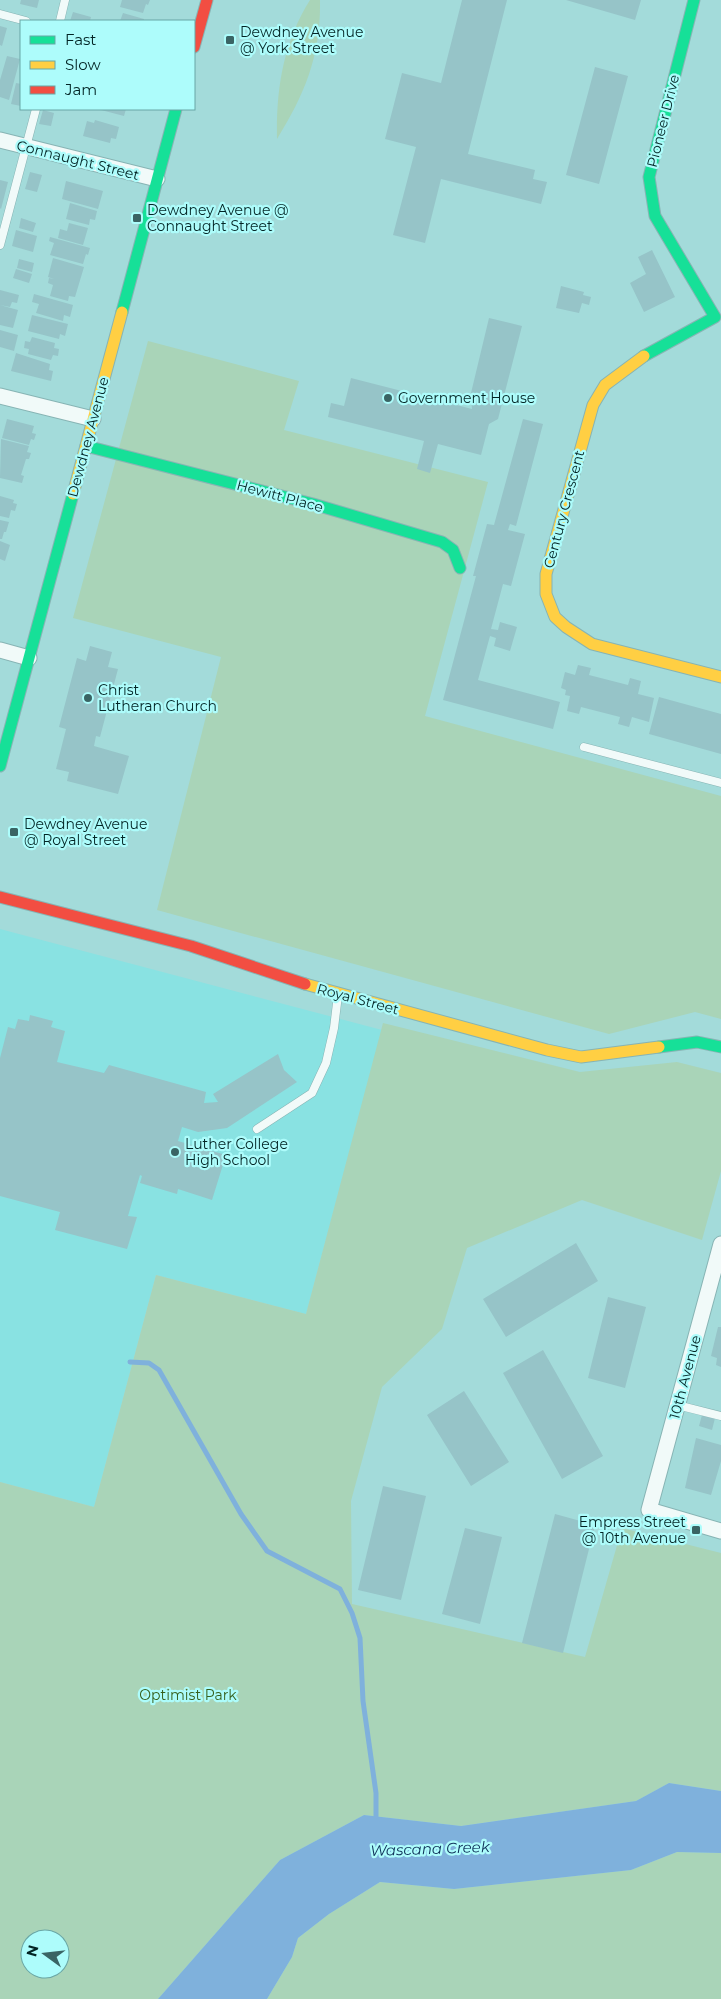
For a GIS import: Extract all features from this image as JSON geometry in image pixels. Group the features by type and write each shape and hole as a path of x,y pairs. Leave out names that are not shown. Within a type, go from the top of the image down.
{"street":[{"path":"195,43 207,0"},
{"name":"Pioneer Drive","path":"694,0 648,177 655,216 714,318"},
{"name":"Dewdney Avenue","path":"0,766 176,110"},
{"name":"Connaught Street","path":"0,140 157,179"},
{"name":"Century Crescent","path":"714,318 635,362 605,385 600,392 591,410 546,574 546,594 555,616 566,627 592,644 721,676"},
{"path":"0,396 92,420"},
{"name":"Hewitt Place","path":"86,446 313,504 442,542 453,550 460,568"},
{"path":"0,650 29,658"},
{"name":"Royal Street","path":"0,897 191,946 301,983 547,1050 581,1057 698,1042 721,1046"},
{"name":"10th Avenue","path":"721,1244 715,1289 677,1405 648,1510 721,1531"}],"lane":[{"path":"60,20 66,0"},
{"path":"0,14 22,20"},
{"path":"0,245 36,110"},
{"path":"584,747 721,783"},
{"path":"257,1129 312,1092 326,1062 334,1028 338,993"},
{"path":"677,1405 721,1416"}],"shaded area":[{"name":"Luther College High School","path":"0,929 382,1030 306,1314 156,1275 94,1507 0,1482"}],"green space":[{"path":"310,0 320,0 318,39 314,56 296,106 277,139 280,85 287,50 293,33"},
{"path":"148,341 299,381 284,430 488,482 425,716 721,796 721,1019 695,1012 609,1034 157,910 221,657 73,618"},
{"name":"Optimist Park","path":"383,1023 580,1072 677,1062 721,1073 721,1171 702,1240 582,1200 467,1248 442,1329 382,1387 351,1501 352,1604 585,1657 622,1528 721,1553 721,1791 669,1783 636,1801 461,1826 364,1815 280,1860 158,1999 0,1999 0,1482 94,1507 156,1275 306,1314"},
{"path":"677,1852 721,1853 721,1999 267,1999 292,1957 298,1938 329,1914 380,1882 454,1889 631,1870"}],"water":[{"name":"Wascana Creek","path":"669,1783 721,1791 721,1853 677,1852 631,1870 454,1889 380,1882 329,1914 298,1938 292,1957 267,1999 158,1999 280,1860 364,1815 461,1826 636,1801"}],"building":[{"path":"21,0 39,0 37,8 20,4"},
{"path":"122,0 150,0 148,5 146,4 143,13 120,7"},
{"path":"462,0 507,0 468,154 535,170 533,179 547,182 541,204 441,179 425,243 393,235 416,147 385,139 402,73 441,83"},
{"path":"566,0 641,0 635,20"},
{"path":"73,12 91,17 90,20 70,20"},
{"path":"123,13 144,19 144,20 120,20"},
{"path":"0,26 7,28 2,46 0,45"},
{"path":"7,56 20,59 9,100 0,97 0,80"},
{"path":"595,67 628,76 599,184 566,175"},
{"path":"16,83 20,84 20,106 11,104"},
{"path":"43,110 54,113 51,126 39,124"},
{"path":"101,110 126,110 124,116"},
{"path":"95,120 119,127 116,139 111,138 110,143 83,136 87,121 94,123"},
{"path":"30,172 42,175 37,192 25,189"},
{"path":"0,180 8,182 1,209 0,208"},
{"path":"66,181 103,191 98,209 62,199"},
{"path":"70,203 97,211 95,220 90,219 89,225 66,219"},
{"path":"21,218 36,223 33,232 19,228"},
{"path":"69,223 88,228 83,245 58,238 60,229 67,231"},
{"path":"16,230 37,236 33,252 12,246"},
{"path":"50,237 90,248 83,264 50,255 54,243 49,241"},
{"path":"652,250 675,297 644,312 630,283 646,274 638,257"},
{"path":"53,258 84,267 75,297 69,296 68,301 50,296 53,285 48,283 49,278 54,279 48,277"},
{"path":"19,259 34,263 32,272 17,268"},
{"path":"16,269 32,274 29,283 13,278"},
{"path":"561,286 584,292 583,295 591,297 589,305 582,303 579,313 556,308"},
{"path":"0,290 19,295 17,303 12,302 10,307 0,305"},
{"path":"34,294 73,305 70,317 64,315 63,321 36,313 39,304 32,302"},
{"path":"0,305 18,310 13,328 0,325"},
{"path":"32,315 68,324 65,336 60,334 59,339 28,331"},
{"name":"Government House","path":"489,318 522,326 498,419 489,424 481,455 438,444 430,473 417,469 424,441 328,417 331,403 344,406 351,378 472,409 471,393"},
{"path":"0,330 18,335 14,351 0,347"},
{"path":"32,337 55,343 54,348 59,349 58,356 53,355 51,360 28,354 29,349 24,348 25,341 30,342"},
{"path":"16,353 50,364 49,370 53,371 51,381 11,371"},
{"path":"7,419 34,426 32,433 36,434 34,440 31,439 29,445 2,438"},
{"path":"523,419 543,424 516,526 510,524 508,530 525,534 511,586 503,584 491,629 498,630 500,622 517,627 510,651 494,646 496,638 490,636 478,680 560,702 553,729 443,700 476,576 473,576 487,524 494,525"},
{"path":"1,439 29,446 27,452 31,453 29,459 26,459 21,475 24,476 22,483 0,478"},
{"path":"0,496 14,500 13,503 17,504 15,511 11,510 9,518 0,516"},
{"path":"0,520 9,522 2,539 0,539"},
{"path":"0,541 10,545 5,561 0,559"},
{"name":"Christ Lutheran Church","path":"90,646 112,652 108,667 118,669 100,737 96,736 94,746 129,756 118,794 67,781 69,772 56,769 66,729 59,727 77,658 86,661"},
{"path":"578,665 591,668 589,675 628,685 630,678 641,681 638,694 654,698 649,722 632,717 629,727 618,724 620,717 581,707 579,714 567,711 570,696 565,695 566,690 561,688 565,672 575,675"},
{"path":"659,697 721,714 721,754 649,734"},
{"name":"Luther College High School","path":"30,1015 53,1021 51,1027 65,1031 57,1062 104,1073 109,1065 206,1092 204,1103 218,1102 213,1094 278,1054 284,1070 297,1082 227,1128 198,1132 182,1127 178,1141 226,1155 212,1200 178,1189 177,1194 140,1183 142,1176 140,1175 128,1216 137,1217 127,1249 55,1230 60,1212 0,1196 0,1058 8,1027 15,1029 18,1019 29,1021"},
{"path":"576,1243 598,1281 506,1337 483,1299"},
{"path":"608,1297 646,1307 625,1388 588,1378"},
{"path":"718,1327 721,1327 721,1367 716,1365 717,1358 711,1356"},
{"path":"543,1350 603,1456 562,1479 503,1373"},
{"path":"464,1391 509,1462 471,1486 427,1415"},
{"path":"702,1415 715,1418 712,1430 699,1426"},
{"path":"696,1438 721,1445 721,1461 711,1495 685,1488"},
{"path":"383,1486 426,1496 401,1600 358,1590"},
{"path":"555,1514 595,1525 563,1653 522,1643"},
{"path":"465,1528 502,1537 480,1624 442,1614"}],"waterway":[{"path":"130,1362 149,1363 159,1370 241,1514 267,1551 340,1589 352,1613 360,1638 363,1701 376,1793 376,1816"}],"traffic: fast":[{"path":"644,356 715,317 655,216 649,177 694,0"},
{"path":"122,312 176,110"},
{"path":"86,446 313,504 442,542 453,550 460,568"},
{"path":"0,766 73,494"},
{"path":"659,1047 697,1042 721,1047"}],"traffic: slow":[{"path":"73,494 122,312"},
{"path":"644,356 605,385 593,405 546,574 546,594 555,617 566,627 592,644 721,677"},
{"path":"305,984 547,1050 581,1057 659,1047"}],"traffic: jam":[{"path":"195,43 207,0"},
{"path":"0,897 191,946 305,984"}],"place":[{"name":"Dewdney Avenue @ York Street","path":"230,40"},
{"name":"Dewdney Avenue @ Connaught Street","path":"137,218"},
{"name":"Government House","path":"388,398"},
{"name":"Christ Lutheran Church","path":"88,698"},
{"name":"Dewdney Avenue @ Royal Street","path":"14,832"},
{"name":"Luther College High School","path":"175,1152"},
{"name":"Empress Street @ 10th Avenue","path":"696,1530"}]}
